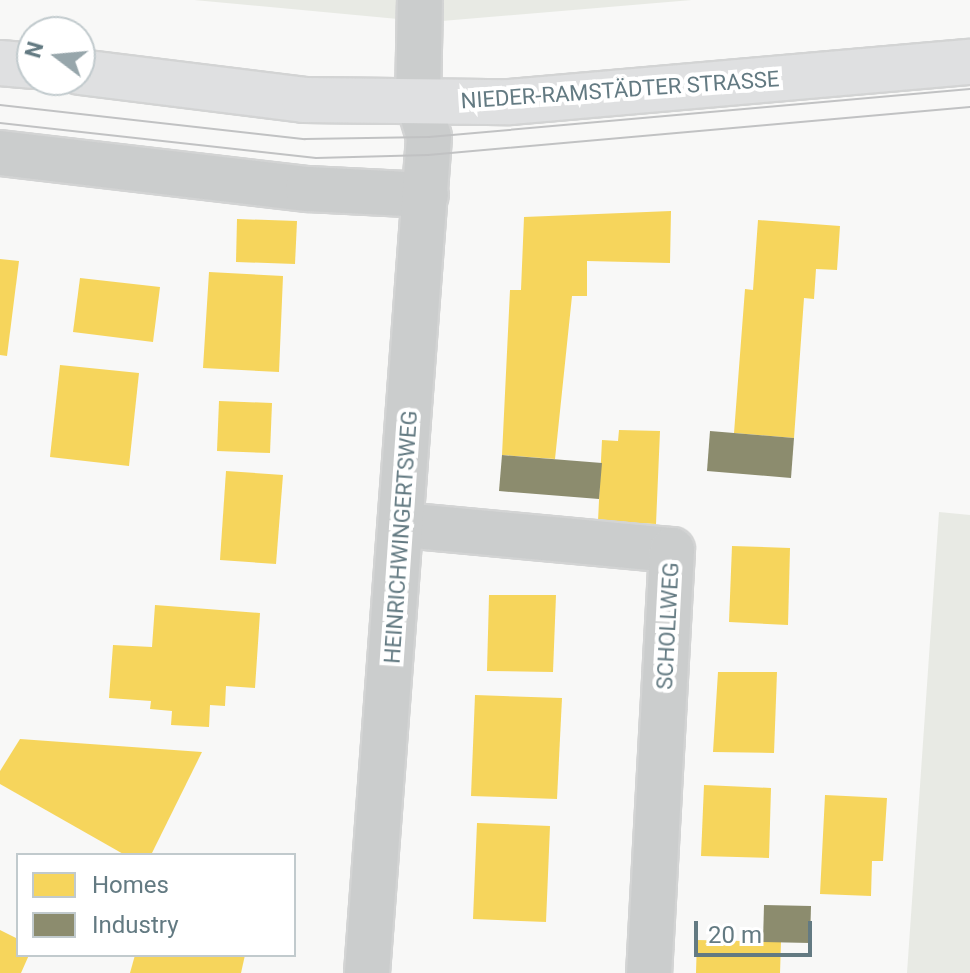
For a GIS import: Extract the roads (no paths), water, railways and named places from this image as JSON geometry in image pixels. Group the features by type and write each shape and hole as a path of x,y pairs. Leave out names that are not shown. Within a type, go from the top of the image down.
{"main road":[{"name":"NIEDER-RAMSTÄDTER STRASSE","path":"96,74 304,100 510,102 970,62"}],"street":[{"name":"HEINRICHWINGERTSWEG","path":"367,973 426,195 429,137 418,102 420,0"},
{"path":"0,153 308,189 426,195"},
{"name":"SCHOLLWEG","path":"402,525 672,550 649,973"}],"tram line":[{"path":"0,105 305,139 429,137 970,89"},
{"path":"0,123 316,158 428,155 970,107"}]}
